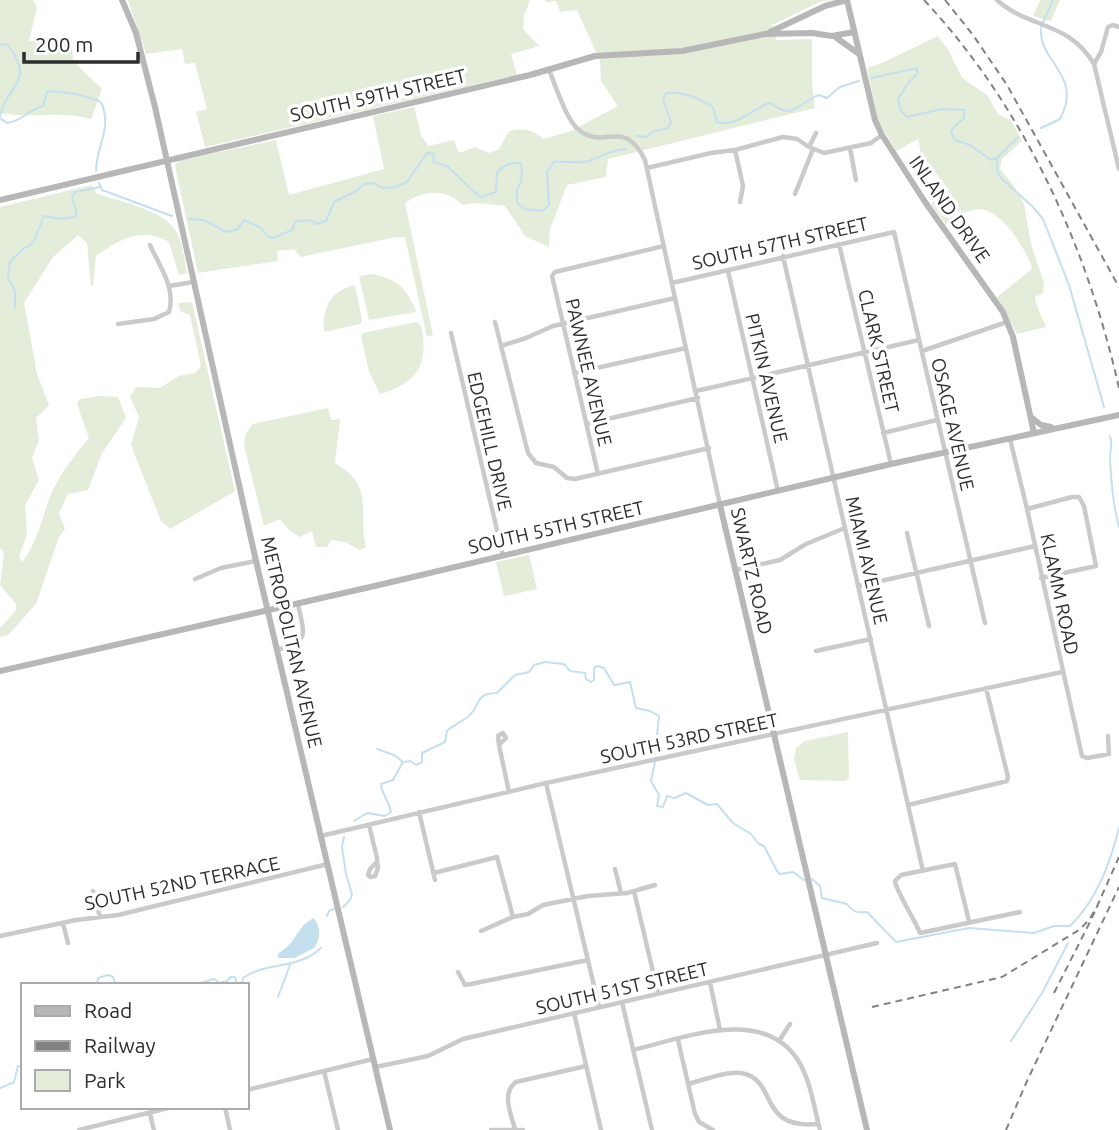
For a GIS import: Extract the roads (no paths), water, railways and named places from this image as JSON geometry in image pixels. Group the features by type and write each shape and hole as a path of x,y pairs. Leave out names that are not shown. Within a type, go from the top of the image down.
{"main road":[{"name":"METROPOLITAN AVENUE","path":"122,0 142,53 276,650 390,1130"},
{"name":"SOUTH 59TH STREET","path":"825,6 832,0"},
{"name":"SOUTH 59TH STREET","path":"765,34 825,6 847,0"},
{"name":"INLAND DRIVE","path":"847,0 870,103 882,135 925,202 1003,312 1013,337 1034,433"},
{"name":"SOUTH 59TH STREET","path":"832,36 854,32"},
{"name":"SOUTH 59TH STREET","path":"0,200 549,70 595,56 696,50 765,34 812,33 832,36 850,45 859,54"},
{"name":"SOUTH 55TH STREET","path":"0,671 298,604 891,464 1119,415"},
{"path":"1031,417 1041,425 1057,428"},
{"name":"SWARTZ ROAD","path":"720,505 867,1130"}],"street":[{"path":"997,0 1008,10 1053,27 1077,43 1094,64 1119,169"},
{"path":"1094,64 1101,52 1108,27 1119,27"},
{"name":"SWARTZ ROAD","path":"549,70 576,127 590,136 616,135 629,138 636,144 647,168 720,505"},
{"path":"795,194 816,133"},
{"path":"647,168 787,137 824,153 871,143 882,135"},
{"path":"850,148 856,180"},
{"path":"735,150 743,186 740,202"},
{"name":"SOUTH 57TH STREET","path":"672,283 894,232"},
{"name":"OSAGE AVENUE","path":"894,232 985,623"},
{"name":"CLARK STREET","path":"839,244 891,464"},
{"path":"118,324 154,319 169,312 172,300 169,286 150,246"},
{"name":"PAWNEE AVENUE","path":"598,474 552,276 555,272 664,246"},
{"name":"MIAMI AVENUE","path":"783,256 923,870"},
{"name":"PITKIN AVENUE","path":"728,271 778,491"},
{"path":"169,286 193,282"},
{"path":"501,346 563,323 675,298"},
{"path":"495,322 528,453 536,463 555,467 567,478 598,474 709,449"},
{"path":"922,352 1007,322"},
{"name":"EDGEHILL DRIVE","path":"451,333 503,556"},
{"path":"696,391 919,340"},
{"path":"574,373 686,348"},
{"path":"586,424 698,398"},
{"path":"883,433 937,420"},
{"name":"KLAMM ROAD","path":"1009,438 1082,756 1087,758 1108,754 1108,736"},
{"path":"1027,509 1072,497 1079,497 1084,506 1096,566 1041,578"},
{"path":"735,570 780,560 806,544 845,528"},
{"path":"907,533 929,626"},
{"path":"859,586 1035,546"},
{"path":"195,579 221,568 256,561"},
{"path":"276,650 296,644 302,639 298,604"},
{"path":"816,651 871,639"},
{"name":"SOUTH 53RD STREET","path":"321,836 546,783 1062,672"},
{"path":"908,805 1007,781 986,688"},
{"path":"499,745 509,792"},
{"path":"546,783 599,1007"},
{"path":"419,812 435,880"},
{"path":"369,825 377,862"},
{"path":"433,873 498,858 513,917"},
{"name":"SOUTH 52ND TERRACE","path":"0,936 118,915 328,864"},
{"path":"969,921 955,864 901,875 895,881 896,888 920,933 1020,912"},
{"path":"615,869 621,893"},
{"path":"481,931 527,914 543,905 574,898 634,891 655,885"},
{"path":"93,891 100,917"},
{"path":"634,891 658,993"},
{"path":"63,923 68,943"},
{"name":"SOUTH 51ST STREET","path":"376,1067 428,1056 463,1039 877,943"},
{"path":"458,972 465,985 588,960"},
{"path":"710,982 720,1030"},
{"path":"622,1002 652,1130"},
{"path":"574,1013 601,1130"},
{"path":"779,1041 790,1024"},
{"path":"633,1050 729,1028 756,1031 779,1041 800,1064 809,1083 819,1127 798,1128 780,1121 771,1110 757,1081 741,1073 688,1084"},
{"path":"677,1040 692,1105 699,1122 713,1130"},
{"path":"248,1090 374,1059"},
{"path":"515,1129 507,1096 510,1086 516,1082 586,1066"},
{"path":"324,1071 338,1130"},
{"path":"79,1130 166,1109"},
{"path":"225,1109 230,1130"},
{"path":"150,1114 154,1130"},
{"path":"491,1130 523,1130"}],"water":[{"path":"314,918 319,933 314,948 294,958 278,958 278,954 288,946 302,927"}],"waterway":[{"path":"1043,22 1053,0"},
{"path":"1041,27 1046,50 1067,91 1066,104 1060,119 1041,128"},
{"path":"0,45 7,44 20,67 20,75 0,116"},
{"path":"871,78 917,68 917,74 898,99 901,111 907,117 942,109 964,110 964,118 951,133 955,140 970,145 991,160 997,158 1018,137"},
{"path":"637,136 647,137 652,132 668,128 671,122 663,99 666,93 685,94 702,101 713,107 717,122 724,123 737,120 769,103 790,111 819,95 827,98 840,87 859,81"},
{"path":"0,118 7,123 22,118 43,106 47,92 74,94 101,102 105,129 96,171"},
{"path":"189,219 204,220 226,232 238,229 244,220 260,227 267,236 273,238 292,230 296,221 309,220 317,224 326,221 334,202 364,184 374,183 383,188 407,182 427,153 433,154 434,162 447,166 480,197 496,192 497,172 505,166 521,163 522,176 517,189 517,202 524,209 543,211 549,205 547,172 554,162 583,162 626,149"},
{"path":"997,158 997,171 1001,178 1043,219 1069,285 1104,407"},
{"path":"99,183 102,190 172,216"},
{"path":"15,308 15,291 8,278 10,262 34,241 44,216 61,219 75,217 77,213 72,197 75,192 100,187"},
{"path":"1110,436 1112,484 1119,527"},
{"path":"354,821 367,813 385,816 391,812 381,784 393,780 403,762 410,761 416,765 422,762 422,753 445,742 447,731 469,716 482,697 497,693 515,675 529,672 534,665 545,662 564,664 570,671 585,673 586,679 591,682 594,680 594,668 597,666 604,668 614,685 630,682 636,708 659,716 655,754"},
{"path":"377,749 394,755 403,762"},
{"path":"655,762 651,781 659,795 657,806 663,807 667,796 674,798 686,793 708,805 717,804 733,823 764,846 780,874 793,872 804,880"},
{"path":"812,879 820,886 822,898 847,904 856,911 867,912 896,942 969,928 1034,933 1054,926 1070,926 1088,905 1101,880 1119,828"},
{"path":"343,907 352,894 342,847 344,837"},
{"path":"327,916 329,911 334,909"},
{"path":"1011,1041 1042,993 1068,943"},
{"path":"242,983 243,978 252,973 302,960 321,948"},
{"path":"278,997 290,965"},
{"path":"97,983 98,978 108,975 113,977 115,983"},
{"path":"220,983 231,977 235,977 236,983"},
{"path":"200,983 214,979 220,983"},
{"path":"0,1088 14,1082 18,1066 21,1066"}],"railway":[{"path":"924,0 960,42 992,86 1047,181 1070,231 1089,283 1119,388"},
{"path":"945,0 1007,85 1119,287"},
{"path":"1054,993 1119,857"},
{"path":"1006,1130 1119,887"},
{"path":"872,1007 1002,977 1079,930 1098,905"}]}
